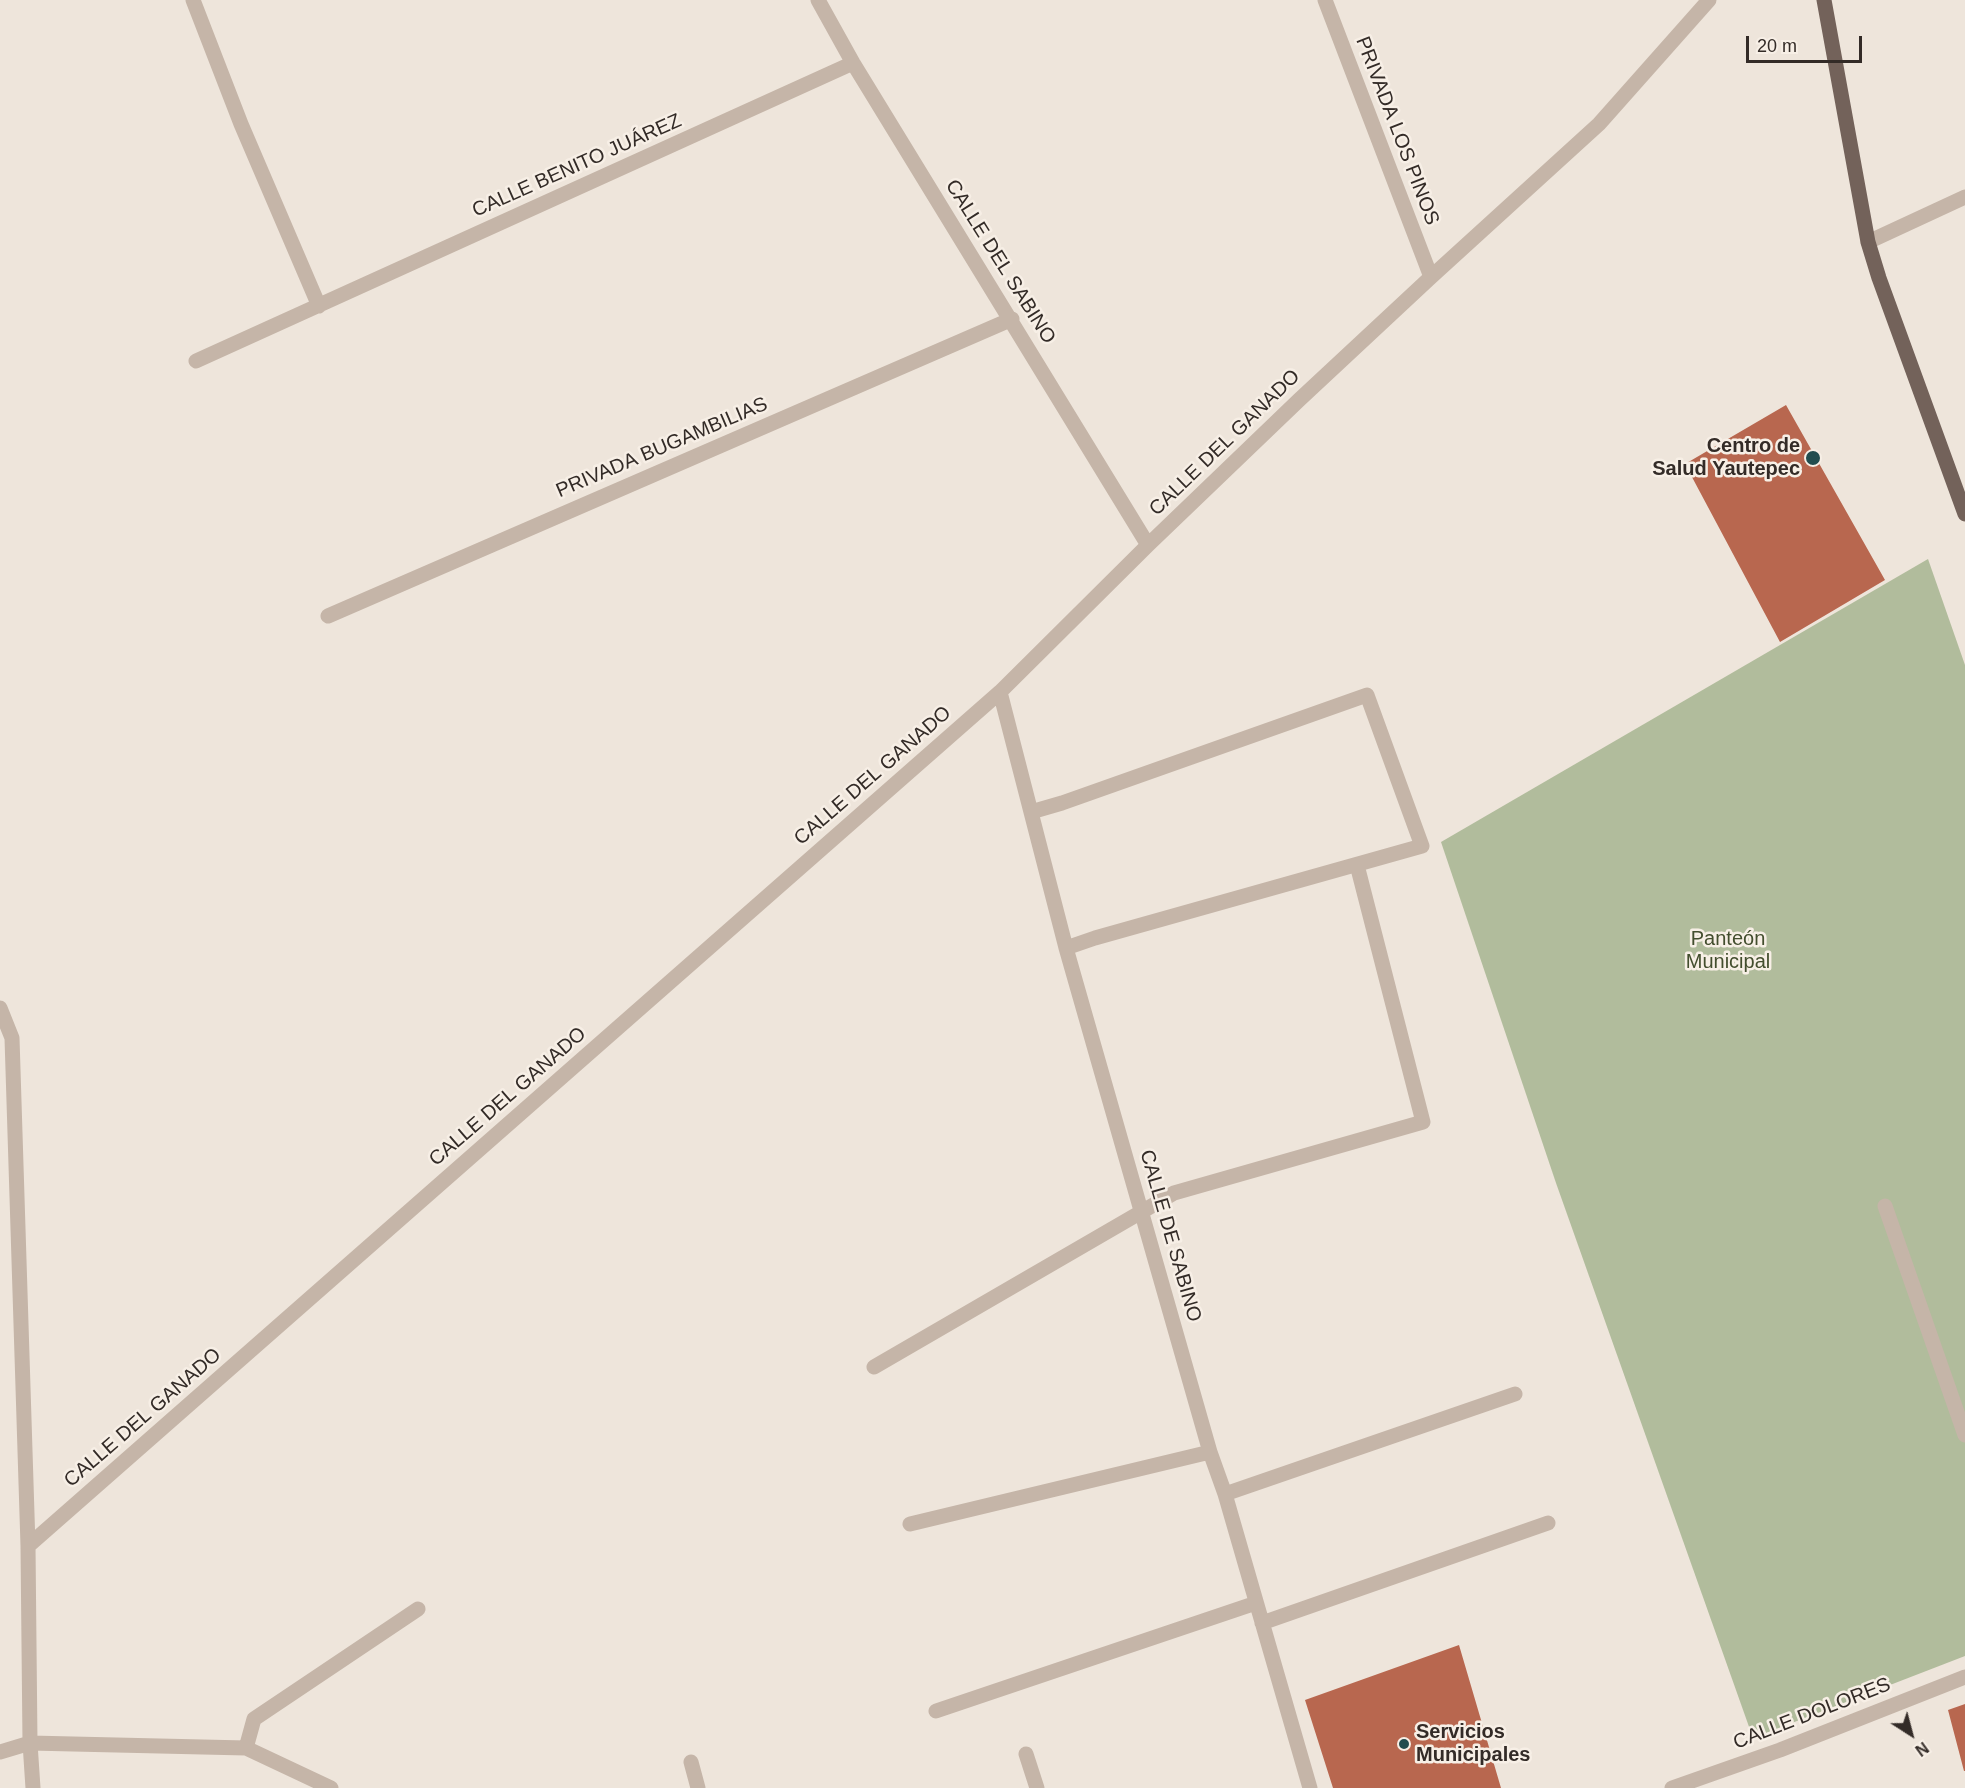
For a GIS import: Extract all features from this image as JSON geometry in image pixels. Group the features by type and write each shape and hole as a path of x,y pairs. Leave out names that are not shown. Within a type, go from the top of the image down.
{"main road":[{"path":"1824,0 1868,242 1965,514"}],"street":[{"path":"193,0 241,124 320,306"},
{"name":"CALLE DEL SABINO","path":"818,0 853,63 1148,545"},
{"name":"PRIVADA LOS PINOS","path":"1324,0 1431,276"},
{"name":"CALLE DEL GANADO","path":"28,1546 1000,692 1148,545 1431,276 1599,124 1709,0"},
{"name":"CALLE BENITO JUÁREZ","path":"196,362 853,63"},
{"path":"1868,242 1965,197"},
{"name":"PRIVADA BUGAMBILIAS","path":"328,616 1012,320"},
{"name":"CALLE DE SABINO","path":"1000,692 1066,948 1141,1213 1311,1788"},
{"path":"1031,812 1367,695 1422,846 1066,948"},
{"path":"874,1367 1174,1193 1423,1122 1357,866"},
{"path":"0,1008 12,1038 33,1788"},
{"path":"1886,1206 1965,1435"},
{"path":"1225,1494 1515,1394"},
{"path":"910,1524 1210,1452"},
{"path":"1262,1623 1548,1523"},
{"path":"936,1711 1256,1604"},
{"path":"246,1748 254,1719 418,1609"},
{"name":"CALLE DOLORES","path":"1672,1788 1780,1750 1965,1677"},
{"path":"0,1752 30,1743 246,1748 331,1788"},
{"path":"1026,1754 1037,1788"},
{"path":"691,1762 698,1788"}],"green space":[{"name":"Panteón Municipal","path":"1928,559 1965,665 1965,1656 1753,1738 1556,1183 1441,842"}],"building":[{"path":"1786,405 1885,580 1780,642 1685,464"},
{"name":"Servicios Municipales","path":"1459,1645 1501,1788 1333,1788 1305,1700"},
{"path":"1965,1704 1965,1771 1964,1771 1948,1710"}],"place":[{"name":"Centro de Salud Yautepec","path":"1813,458"},
{"name":"Servicios Municipales","path":"1404,1744"}]}
